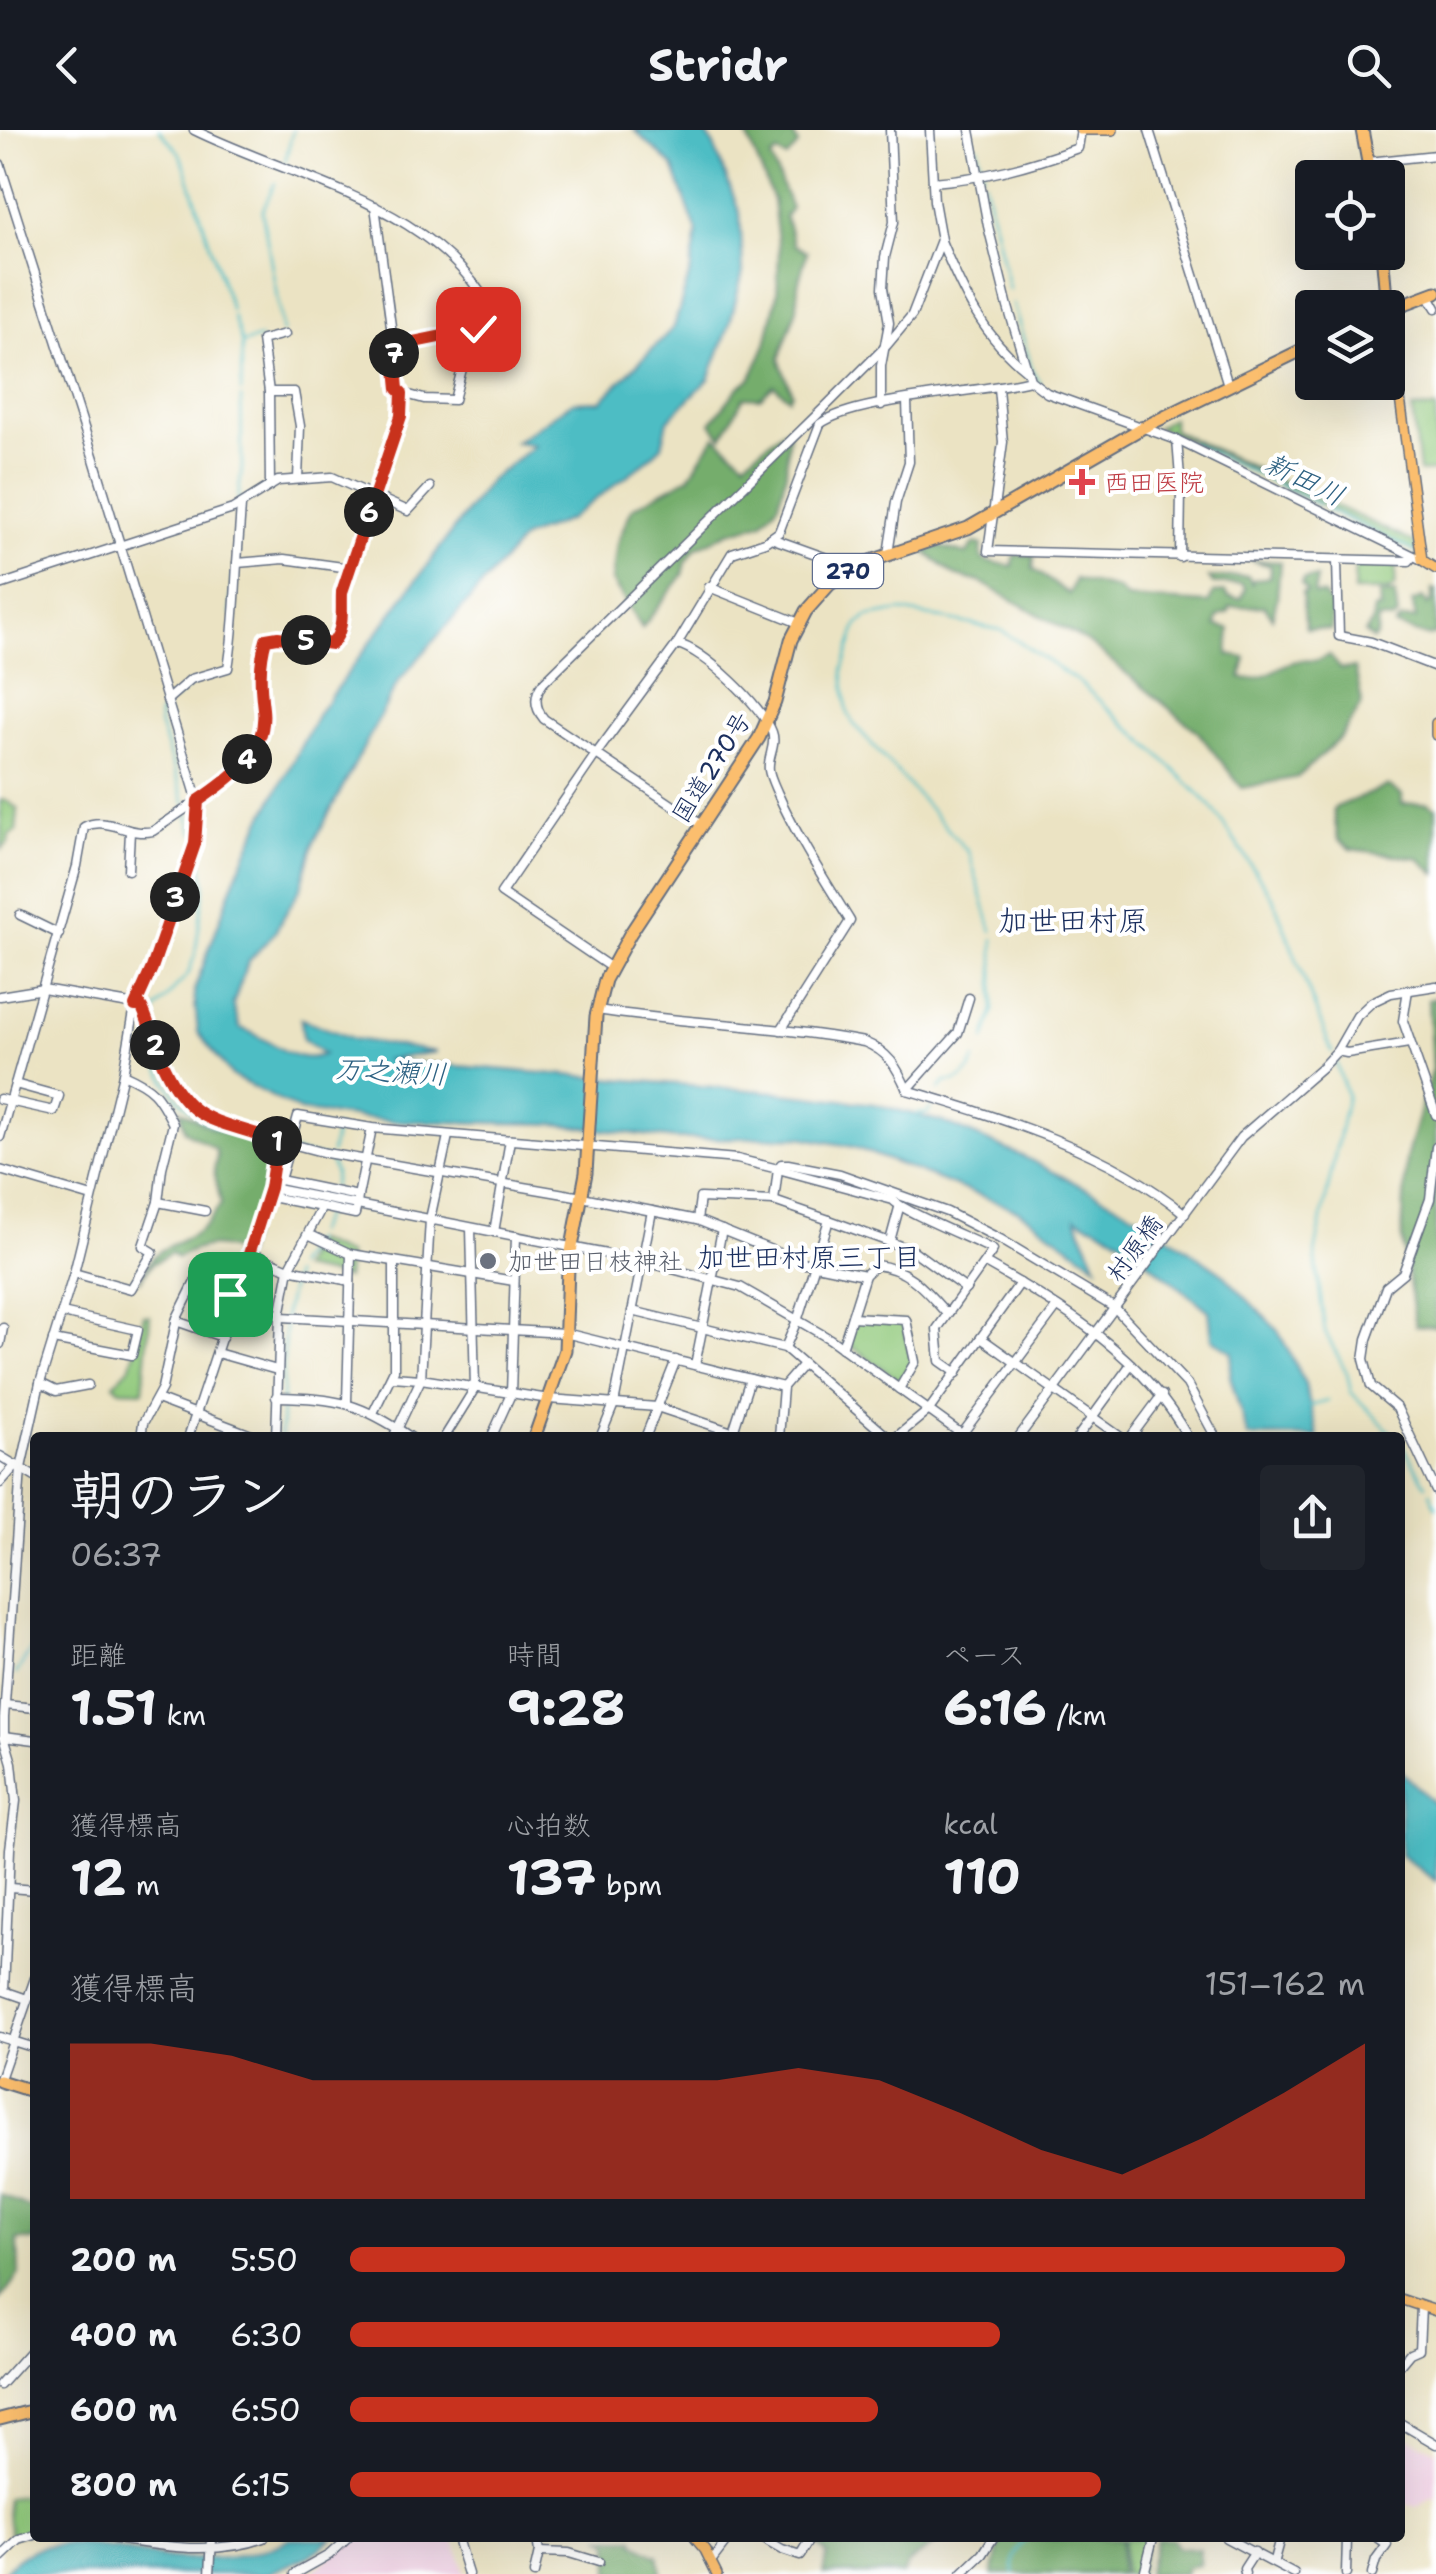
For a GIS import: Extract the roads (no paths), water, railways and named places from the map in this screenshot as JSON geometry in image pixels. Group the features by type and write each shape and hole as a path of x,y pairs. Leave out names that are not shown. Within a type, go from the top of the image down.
{"highway":[{"path":"1362,130 1368,160"},
{"path":"1405,303 1432,293"},
{"name":"国道270号","path":"539,1432 563,1362 572,1246 589,1146 597,1013 610,967 766,724 799,622 838,577 864,562 945,538 1142,428 1295,353"},
{"path":"1,2075 30,2090"},
{"path":"0,2419 30,2411"}],"main road":[{"path":"1080,130 1113,130"},
{"path":"1400,400 1420,557 1436,569"},
{"path":"1436,724 1436,736"},
{"path":"1405,2301 1436,2310"},
{"path":"698,2542 718,2574"}],"street":[{"path":"194,130 405,222 444,251 481,292 499,325 394,346"},
{"path":"881,406 880,366 887,345 888,308 883,288 885,258 894,222 890,130"},
{"path":"930,130 940,240 968,304 984,329 1047,393 1176,440 1420,557"},
{"path":"970,130 992,242 1029,376"},
{"path":"933,182 981,178 1078,148 1080,130"},
{"path":"1149,130 1228,385"},
{"path":"1385,160 1436,154"},
{"path":"0,164 198,801 196,839 135,1006 123,1074 74,1273 18,1467 4,1736 16,1801 2,1993 27,1999"},
{"path":"375,206 398,389 424,399 454,400 465,357 463,333"},
{"path":"702,825 541,716 536,702 538,690 887,345 918,304 940,240"},
{"path":"1432,293 1436,308"},
{"path":"270,486 269,392 262,340 285,334"},
{"path":"610,967 501,893 677,644 708,587 735,550 771,538 784,520 820,424 881,406 998,388 1029,376"},
{"path":"998,388 1003,442 988,551 1409,561 1420,557"},
{"path":"269,392 294,392 300,426 298,479"},
{"path":"0,1137 78,866 84,827 105,822 130,832 153,831 234,776 256,746 263,720 260,658 266,639 332,644 336,641 343,616 342,592 396,435 402,393"},
{"path":"888,554 896,502 909,462 906,401"},
{"path":"828,404 842,415"},
{"path":"1176,440 1181,490 1180,557"},
{"path":"0,584 241,506 278,481 332,477 408,511 430,487"},
{"path":"168,704 191,679 228,668 235,620 241,506"},
{"path":"771,538 824,558 838,577"},
{"path":"237,563 284,559 350,568"},
{"path":"1338,560 1339,636 1371,642 1436,666"},
{"path":"708,587 799,622"},
{"path":"677,644 690,646 722,670 772,732 768,766 775,788 809,856 850,920 780,1030"},
{"path":"128,870 130,832"},
{"path":"20,915 58,934"},
{"name":"村原橋","path":"1022,1432 1241,1136 1323,1066 1337,1051 1352,1023 1372,1002 1436,986"},
{"path":"0,996 43,988 141,1006 168,1076 189,1106 204,1117 277,1146 697,1220 814,1266 865,1275"},
{"path":"1408,990 1403,1021 1436,1115"},
{"path":"907,1090 958,1033 969,998"},
{"path":"597,1013 837,1037 876,1047 898,1068 907,1090"},
{"path":"1337,1051 1347,1053 1409,1043"},
{"path":"74,1273 131,1289 153,1252 142,1246 158,1202 174,1124 156,1092 123,1074"},
{"path":"0,1098 54,1112 59,1096 15,1084"},
{"path":"907,1090 998,1116 1088,1155 1184,1215"},
{"path":"957,1373 940,1361 938,1329 993,1250 900,1208 893,1200 737,1159 448,1136 298,1116 280,1180 430,1219 715,1278 798,1318 959,1432"},
{"path":"270,1188 328,1202 355,1214 372,1128"},
{"path":"395,1432 421,1378 430,1219 448,1136"},
{"path":"494,1232 510,1140"},
{"path":"190,1432 270,1188 277,1146"},
{"path":"1436,1146 1430,1199 1403,1272 1386,1287 1364,1358 1370,1386 1397,1408 1436,1491"},
{"path":"774,1201 778,1169 781,1164 788,1164 840,1174 929,1205 1000,1239 1116,1306 1187,1384 1213,1432"},
{"path":"0,1170 92,1197"},
{"path":"276,1198 328,1202"},
{"path":"697,1220 700,1198 774,1201 890,1241 914,1252 966,1289"},
{"path":"158,1202 205,1211"},
{"path":"276,1432 277,1370 293,1270 328,1202"},
{"path":"890,1241 900,1208"},
{"path":"602,1432 614,1404 652,1211"},
{"path":"784,1348 798,1318 829,1220"},
{"path":"448,1432 476,1388 471,1228"},
{"path":"695,1364 722,1230"},
{"path":"312,1236 351,1254 514,1281"},
{"path":"495,1432 511,1394 516,1236"},
{"path":"250,1252 293,1270 350,1281"},
{"path":"346,1402 351,1254"},
{"path":"373,1413 392,1378 394,1261"},
{"path":"986,1263 1096,1333 1162,1395 1184,1432"},
{"path":"842,1348 865,1275 876,1264 902,1270 947,1314"},
{"path":"143,1432 148,1414 158,1400 176,1321 203,1266 232,1282 230,1294 284,1317 565,1333 783,1387"},
{"path":"900,1432 929,1410 1020,1283"},
{"path":"967,1432 1057,1307"},
{"path":"632,1311 784,1348 885,1432"},
{"path":"53,1340 132,1355 138,1330 62,1313"},
{"path":"852,1317 906,1320 915,1362 899,1388"},
{"path":"176,1321 222,1337"},
{"path":"0,1344 3,1328"},
{"path":"981,1338 1113,1432"},
{"path":"217,1353 277,1370"},
{"path":"648,1432 676,1360"},
{"path":"779,1432 783,1387 803,1364"},
{"path":"1081,1432 1131,1364"},
{"path":"392,1378 421,1378 550,1400 657,1407 724,1432"},
{"path":"733,1432 750,1379"},
{"path":"40,1383 56,1391 88,1385"},
{"path":"1134,1432 1162,1395"},
{"path":"276,1397 346,1402 373,1413 394,1432"},
{"path":"158,1400 243,1432"},
{"path":"0,1456 30,1474"},
{"path":"0,1483 18,1467"},
{"path":"5,1705 30,1708"},
{"path":"4,1736 30,1739"},
{"path":"10,1888 30,1890"},
{"path":"1,2075 30,1991"},
{"path":"0,2037 30,2046"},
{"path":"1405,2360 1418,2349 1420,2307"},
{"path":"0,2386 30,2352"},
{"path":"1405,2425 1436,2444"},
{"path":"0,2558 11,2546 30,2537"},
{"path":"0,2540 11,2546"},
{"path":"136,2542 212,2545 210,2574"},
{"path":"295,2574 343,2542"},
{"path":"459,2542 468,2574"},
{"path":"534,2574 538,2542"},
{"path":"712,2560 726,2542"},
{"path":"767,2542 800,2556 809,2542"},
{"path":"962,2574 990,2542"},
{"path":"1144,2574 1151,2542"},
{"path":"1240,2542 1294,2574"},
{"path":"1274,2560 1279,2542"},
{"path":"1346,2574 1347,2542"},
{"path":"1372,2574 1387,2545 1383,2542"},
{"path":"539,2552 599,2562"},
{"path":"1244,2574 1255,2552"}],"water":[{"name":"万之瀬川","path":"634,130 704,130 740,213 743,272 729,326 709,379 668,420 662,446 644,463 568,520 523,538 398,682 314,842 301,887 275,932 248,962 233,1004 240,1028 303,1057 324,1054 303,1039 301,1019 354,1039 436,1052 384,1060 775,1092 875,1104 943,1122 1022,1156 1140,1216 1222,1273 1278,1331 1304,1381 1317,1432 1247,1432 1230,1376 1232,1352 1212,1339 1209,1311 1115,1235 1076,1218 1097,1265 1018,1210 854,1147 800,1137 676,1139 555,1124 390,1121 300,1111 232,1076 198,1032 194,991 234,881 319,712 489,481 535,445 515,442 573,402 601,401 674,327 697,232 673,166"},
{"path":"1405,1775 1436,1805 1436,1881 1405,1859"},
{"path":"328,2542 310,2556 267,2574 3,2574 19,2557 61,2544 178,2559 236,2556 277,2545"}],"waterway":[{"path":"159,130 179,152 231,310"},
{"path":"285,161 293,130"},
{"name":"新田川","path":"977,146 983,173"},
{"name":"新田川","path":"984,181 1009,289"},
{"path":"275,183 262,211 277,297"},
{"path":"278,300 282,332"},
{"name":"新田川","path":"1013,304 1033,372 1040,383"},
{"path":"233,316 242,344 241,392"},
{"path":"244,343 260,338"},
{"path":"238,500 242,468 241,398"},
{"name":"新田川","path":"1191,443 1319,505"},
{"name":"新田川","path":"1326,509 1418,553"},
{"path":"231,614 233,577"},
{"path":"992,931 969,853 853,723 847,711 843,670 857,626 867,617 902,611 1001,630 1080,683 1156,752 1212,807 1273,898 1332,1052"},
{"path":"174,699 190,685"},
{"path":"165,708 159,723 185,804"},
{"path":"187,812 194,833"},
{"path":"155,1019 156,1010 188,974 195,955 205,884 198,845"},
{"path":"985,1040 994,1010 994,939"},
{"path":"147,1041 171,1088 198,1116 234,1134 284,1150"},
{"path":"939,1090 945,1082 963,1077 975,1060"},
{"path":"1335,1060 1347,1095 1315,1253 1325,1332 1347,1373 1351,1392 1390,1432"},
{"path":"915,1114 928,1113 930,1108"},
{"path":"331,1153 336,1127"},
{"path":"292,1152 330,1159"},
{"path":"330,1161 335,1173 333,1187"},
{"path":"315,1233 326,1211"},
{"path":"295,1267 312,1240"},
{"path":"281,1432 285,1312 293,1275"},
{"path":"1310,1406 1328,1401"},
{"path":"1405,1449 1426,1485"},
{"path":"1430,1492 1436,1507"},
{"path":"16,1674 30,1651"},
{"path":"1014,2574 1016,2553 1024,2542"}],"place":[{"name":"西田医院","path":"1082,482"},
{"name":"加世田日枝神社","path":"488,1261"}],"district":[{"name":"加世田村原","path":"1073,921"},
{"name":"加世田村原三丁目","path":"809,1257"}]}
